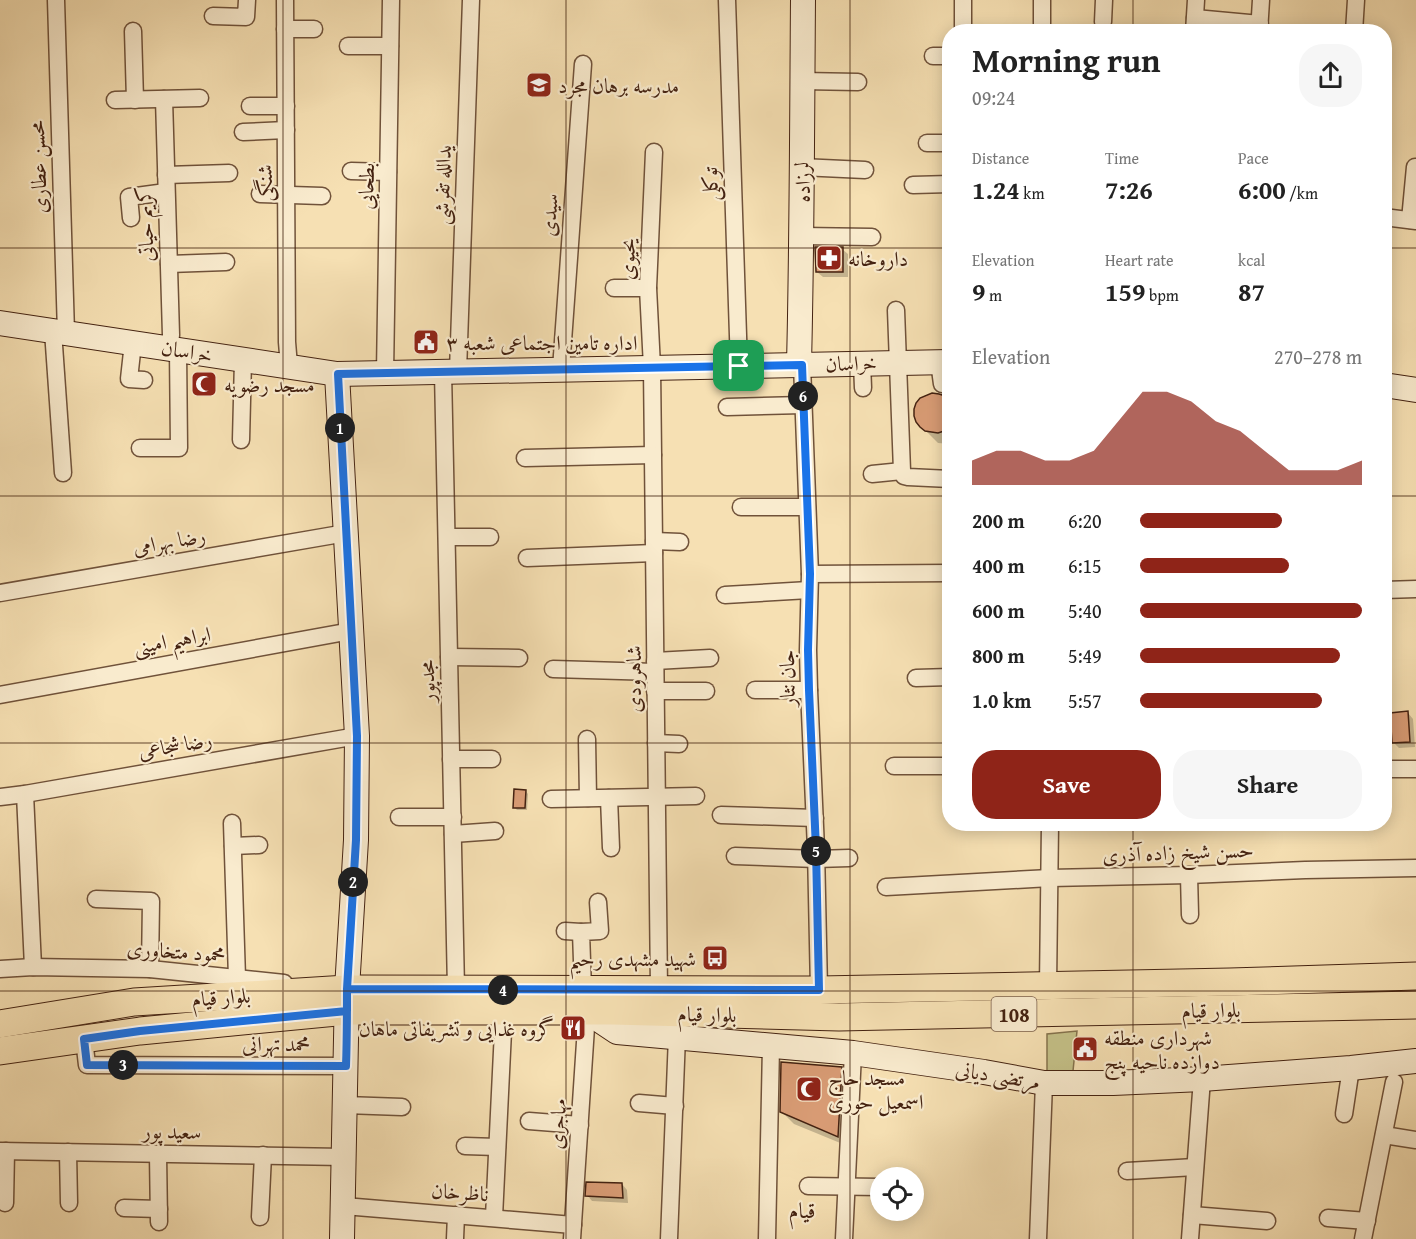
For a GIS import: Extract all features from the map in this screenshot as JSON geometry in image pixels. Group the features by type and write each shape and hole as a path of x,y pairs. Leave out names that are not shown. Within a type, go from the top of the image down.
{"main road":[{"name":"لرزاده","path":"800,365 803,0"},
{"name":"خراسان","path":"0,323 338,374 898,362 942,369"},
{"path":"338,374 357,736 356,840 347,1000 342,1239"},
{"path":"1392,386 1416,390"},
{"name":"بلوار قیام","path":"0,1024 134,1002 347,1000 504,1010 659,990 1048,986 1416,976"},
{"name":"بلوار قیام","path":"0,1051 347,1000 456,989 585,1001 839,1017 1416,1005"},
{"name":"مرتضی دیانی","path":"585,1001 617,1032 853,1053 1044,1083 1202,1080 1416,1061"}],"street":[{"name":"محسن عطاری","path":"56,0 59,332 63,473"},
{"path":"213,16 246,17 247,0"},
{"name":"شنگی","path":"285,0 289,366"},
{"name":"بطحایی","path":"385,373 391,0"},
{"name":"یدالله تفرشی","path":"450,372 471,0"},
{"name":"توکلی","path":"727,0 739,366"},
{"path":"963,0 963,24"},
{"path":"1042,0 1042,24"},
{"path":"1103,22 1104,0"},
{"path":"1194,24 1196,0"},
{"path":"1259,24 1261,0"},
{"path":"1354,24 1356,0"},
{"path":"285,29 314,30"},
{"path":"134,31 135,100"},
{"path":"348,46 390,46"},
{"name":"سیدی","path":"561,369 583,64"},
{"path":"802,81 858,82"},
{"path":"116,100 200,98"},
{"name":"کریم حیاتی","path":"140,448 179,448 174,349 171,335 164,99"},
{"path":"250,106 286,106"},
{"path":"243,132 286,130"},
{"path":"927,143 942,143"},
{"name":"یحیوی","path":"652,368 648,288 654,152"},
{"path":"801,167 865,170"},
{"path":"1392,218 1413,220 1415,167"},
{"path":"351,171 388,172"},
{"path":"131,218 129,197 166,184 229,173"},
{"path":"913,185 942,183"},
{"path":"260,194 322,196"},
{"path":"802,236 872,237"},
{"path":"169,264 226,262"},
{"path":"614,288 648,288"},
{"path":"896,310 902,471 904,476 908,477 942,479"},
{"path":"131,379 133,343"},
{"path":"241,440 243,360"},
{"path":"862,363 863,388"},
{"name":"جان نثار","path":"800,365 804,405 810,582 809,690 819,990"},
{"name":"شاهرودی","path":"652,368 659,990"},
{"name":"مجدپور","path":"450,372 447,537 456,989"},
{"path":"727,407 804,405"},
{"path":"525,458 653,455"},
{"path":"872,474 902,471"},
{"path":"741,507 807,507"},
{"name":"رضا بهرامی","path":"0,592 346,534"},
{"path":"447,537 490,537"},
{"path":"527,558 654,547 680,542"},
{"path":"725,595 810,582 942,574"},
{"path":"1392,590 1416,589"},
{"name":"ابراهیم امینی","path":"0,695 351,631"},
{"path":"449,657 519,658"},
{"path":"553,669 655,666 710,658"},
{"path":"916,678 942,677"},
{"path":"755,690 809,690"},
{"path":"655,691 706,691"},
{"name":"رضا شجاعی","path":"0,797 357,736"},
{"path":"587,740 588,798"},
{"path":"656,742 679,744"},
{"path":"451,759 492,759"},
{"path":"894,766 942,765"},
{"path":"1392,770 1416,770"},
{"path":"24,794 33,967"},
{"path":"551,799 696,796"},
{"path":"609,798 610,848"},
{"path":"722,815 815,818"},
{"path":"399,817 453,817"},
{"path":"232,823 237,978"},
{"path":"453,834 495,831"},
{"path":"1048,986 1050,831"},
{"path":"233,846 259,845"},
{"path":"735,856 849,858"},
{"name":"حسن شیخ زاده آذری","path":"886,887 1050,878 1416,868"},
{"path":"1189,875 1190,915"},
{"path":"96,899 151,901 150,969"},
{"name":"مهاجری","path":"573,1232 585,1001 573,932 600,931 598,902"},
{"name":"محمود متخاوری","path":"0,969 33,967 150,969 237,978 347,1000"},
{"path":"494,1217 504,1010"},
{"path":"669,1239 677,1036"},
{"name":"محمد تهرانی","path":"84,1039 87,1065 346,1066"},
{"path":"767,1239 771,1046"},
{"path":"844,1239 853,1053"},
{"path":"1344,1114 1352,1068"},
{"path":"1190,1239 1202,1080"},
{"path":"1363,1239 1394,1082"},
{"path":"1038,1239 1044,1083"},
{"path":"639,1103 675,1106"},
{"path":"345,1105 402,1107"},
{"path":"529,1121 580,1125"},
{"path":"1384,1135 1416,1140"},
{"path":"465,1146 496,1147"},
{"path":"3,1151 5,1203"},
{"name":"سعید پور","path":"3,1151 344,1157"},
{"path":"68,1152 69,1203"},
{"path":"124,1208 159,1216 158,1154"},
{"path":"260,1217 263,1155"},
{"path":"1127,1171 1195,1167"},
{"path":"808,1186 870,1187"},
{"name":"ناظرخان","path":"344,1206 494,1217 573,1232"},
{"path":"455,1239 456,1215"},
{"path":"1192,1215 1267,1221"},
{"path":"1328,1218 1367,1221"}],"shaded area":[{"path":"1077,1031 1073,1071 1047,1071 1047,1034"}],"building":[{"name":"داروخانه","path":"815,247 843,247 843,272 816,272"},
{"path":"932,393 942,395 942,432 925,431 916,422 914,409 920,398"},
{"path":"1408,711 1410,742 1392,743 1392,713"},
{"path":"514,789 526,790 525,808 513,808"},
{"name":"مسجد حاج اسمعیل حوری","path":"781,1062 842,1067 838,1137 780,1112"},
{"path":"586,1182 622,1183 623,1198 585,1196"}],"place":[{"name":"مدرسه برهان مجرد","path":"539,85"},
{"name":"داروخانه","path":"829,258"},
{"name":"اداره تامین اجتماعی شعبه ۳","path":"426,342"},
{"name":"مسجد رضویه","path":"204,384"},
{"name":"شهید مشهدی رحیم","path":"715,958"},
{"name":"گروه غذایی و تشریفاتی ماهان","path":"573,1028"},
{"name":"شهرداری منطقه دوازده ناحیه پنج","path":"1085,1049"},
{"name":"مسجد حاج اسمعیل حوری","path":"809,1089"}],"district":[{"name":"قیام","path":"802,1210"}],"route":[{"path":"739,366 338,374 357,736 356,840 347,989 347,1011 140,1031 84,1039 87,1065 346,1066 347,1011 347,1001 347,989 819,990 808,650 810,574 802,365 739,366"}]}
